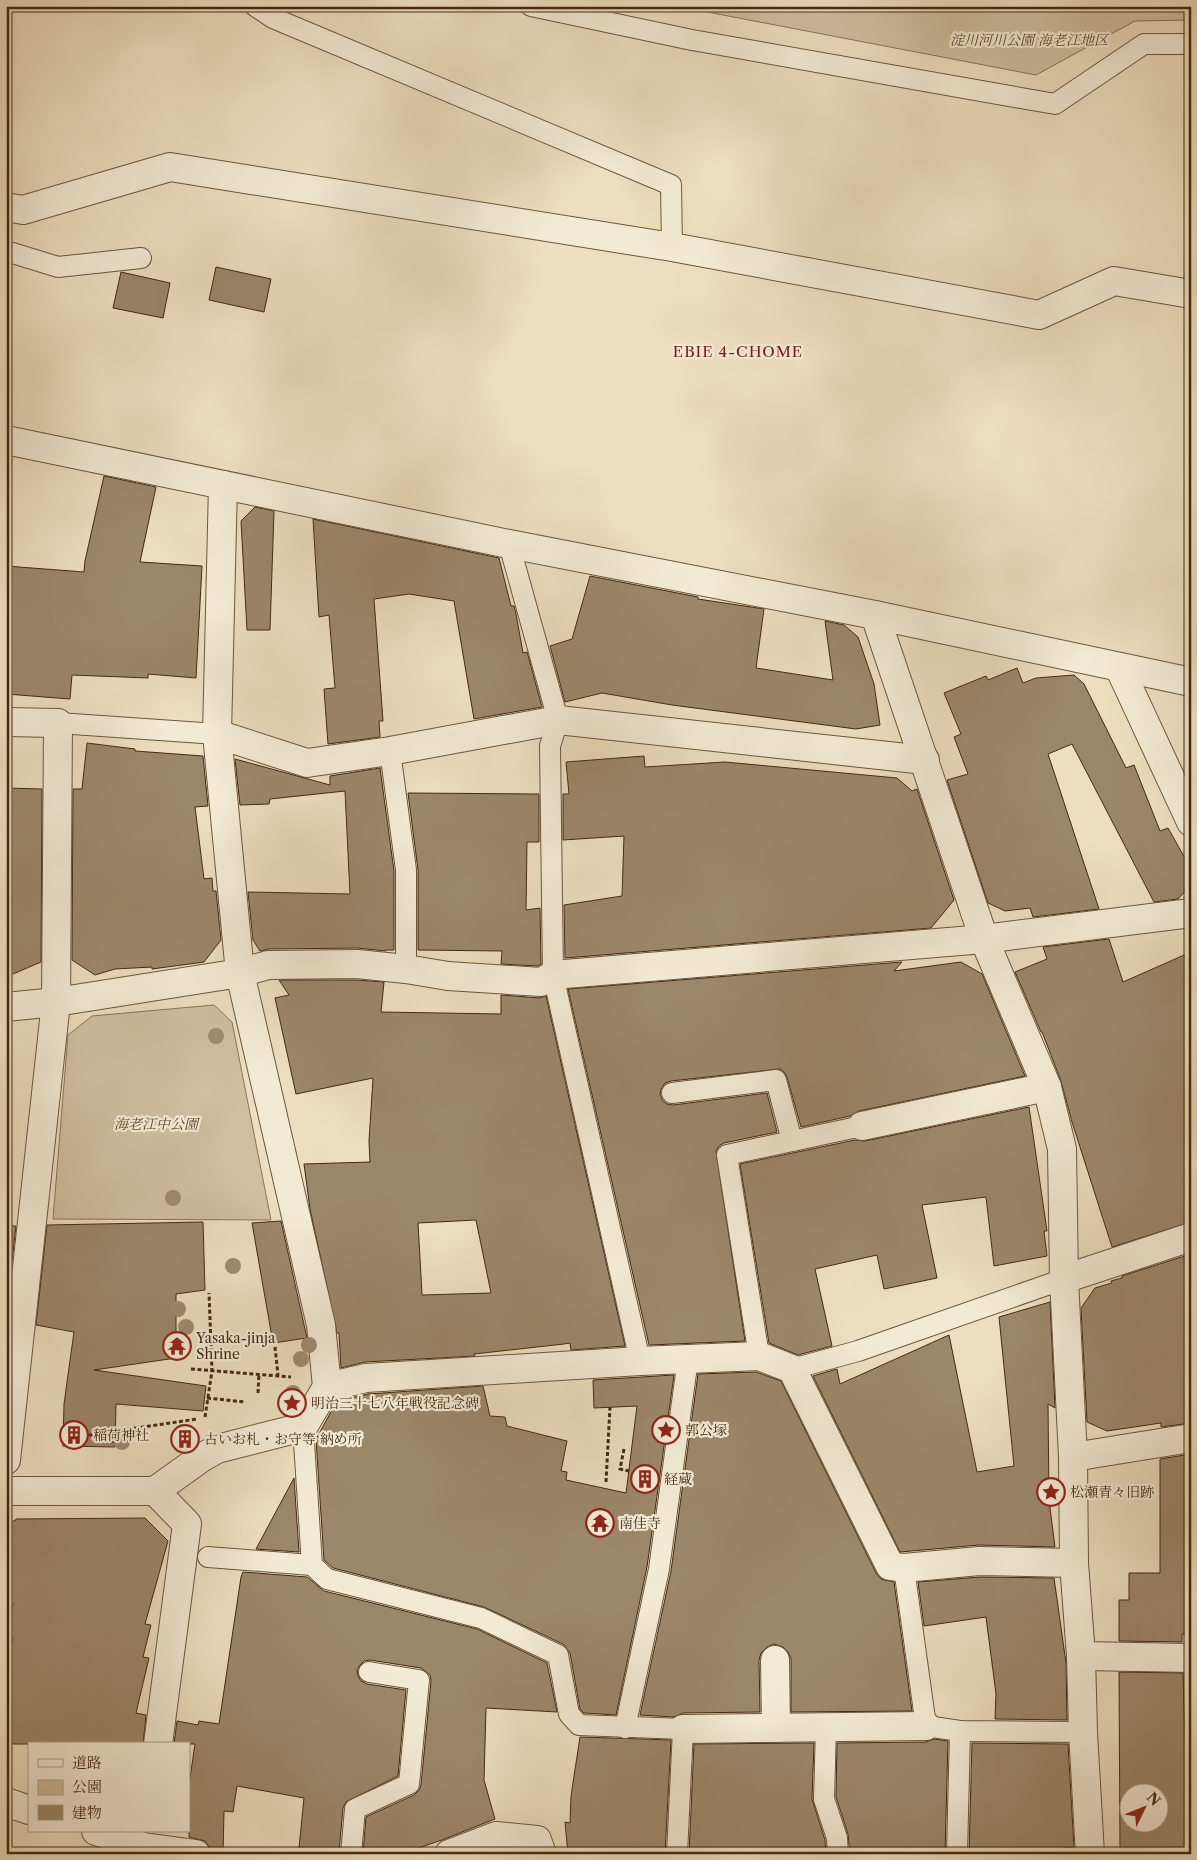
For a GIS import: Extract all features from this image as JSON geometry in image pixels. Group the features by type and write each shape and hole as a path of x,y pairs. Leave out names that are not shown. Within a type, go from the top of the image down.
{"street":[{"path":"6,207 23,210 170,167 672,247 1039,315 1114,281 1191,294"},
{"path":"6,440 509,544 875,615 1191,682"},
{"path":"6,1491 155,1491 201,1458 217,1449 303,1427 328,1387 321,1325 240,973 216,734 223,485"},
{"path":"875,615 984,939 1048,1088 1062,1149 1064,1279 1073,1457 1074,1563 1082,1656 1083,1732 1090,1854"},
{"path":"1119,667 1191,822"},
{"path":"216,734 307,763 390,751 558,720 925,760"},
{"path":"6,722 58,723 56,1002 6,1460"},
{"path":"6,1007 56,1002 240,973 268,965 357,964 448,976 541,982 553,975 984,939 1191,913"},
{"path":"862,1126 1048,1088"},
{"path":"1064,1279 1191,1237"},
{"path":"328,1387 366,1378 640,1361 759,1356 792,1369 890,1566 904,1568 979,1561 1074,1563"},
{"path":"1073,1457 1191,1438"},
{"path":"155,1491 187,1524 158,1742"},
{"path":"1082,1656 1191,1658"},
{"path":"775,1660 776,1728"},
{"path":"683,1729 926,1726"},
{"path":"6,1802 28,1810"},
{"path":"100,1832 145,1844 196,1854"},
{"path":"449,1854 496,1836 538,1840 542,1854"}],"lane":[{"path":"255,6 282,21 671,185 672,247"},
{"path":"531,6 692,40 1055,104 1144,44 1191,44"},
{"path":"6,251 58,267 140,258"},
{"path":"509,544 558,720 550,746 553,975 640,1361"},
{"path":"58,723 216,734"},
{"path":"390,751 406,870 406,969"},
{"path":"672,1093 776,1080 792,1141"},
{"path":"759,1356 727,1155 862,1126"},
{"path":"792,1369 858,1351 1064,1279"},
{"path":"626,1728 659,1569 688,1359"},
{"path":"303,1427 312,1565"},
{"path":"208,1557 312,1565 327,1579 481,1618 558,1655 569,1714 579,1725 683,1729 677,1854"},
{"path":"904,1568 926,1726 960,1731 1083,1732"},
{"path":"351,1854 355,1809 409,1784 419,1680 369,1672"},
{"path":"826,1728 824,1799 837,1838 838,1854"},
{"path":"957,1854 960,1731"}],"path":[{"path":"89,1435 205,1418 212,1371 209,1293"},
{"path":"275,1347 278,1375"},
{"path":"191,1369 295,1377"},
{"path":"258,1393 259,1374"},
{"path":"207,1398 245,1402"},
{"path":"606,1482 610,1407"},
{"path":"112,1443 114,1430"},
{"path":"624,1449 620,1469 629,1470"}],"green space":[{"name":"淀川河川公園 海老江地区","path":"676,6 1191,6 1191,20 1135,21 1036,75"},
{"name":"海老江中公園","path":"214,1005 232,1022 271,1220 53,1219 68,1035 92,1016"}],"building":[{"path":"216,267 271,279 264,312 209,300"},
{"path":"121,272 170,283 163,318 113,308"},
{"path":"104,476 156,487 140,562 202,566 196,678 148,674 148,678 72,675 70,699 6,694 6,566 84,572"},
{"path":"255,507 274,511 270,630 247,630 241,521"},
{"path":"313,519 499,558 511,606 514,606 523,653 527,652 542,707 474,719 454,601 409,594 374,599 383,721 379,721 380,737 328,744 324,689 335,688 329,615 319,617"},
{"path":"590,576 698,597 698,599 764,609 756,668 833,680 825,621 844,625 858,637 874,684 880,725 856,729 672,705 602,693 565,702 550,646 572,639"},
{"path":"1017,668 1023,683 1036,678 1074,675 1084,684 1126,768 1134,765 1160,831 1168,828 1191,869 1191,885 1178,899 1154,902 1072,744 1048,754 1099,909 1033,917 1030,908 1005,911 988,903 947,780 968,774 954,737 961,734 944,693 986,676 988,680"},
{"path":"87,743 135,749 135,751 203,756 208,806 195,807 204,879 212,878 213,891 216,891 221,940 204,962 152,969 152,967 115,969 95,975 72,960 73,789 82,789"},
{"path":"644,756 645,767 725,762 897,778 912,791 917,789 954,900 931,928 565,958 564,905 622,896 624,836 563,840 563,794 569,794 566,762"},
{"path":"235,759 330,785 330,776 380,768 394,871 394,950 357,948 268,949 260,951 253,940 248,892 350,894 345,791 270,799 269,804 240,805"},
{"path":"6,788 42,789 41,962 6,977"},
{"path":"408,793 539,794 539,842 527,842 526,910 540,908 541,964 537,966 501,964 502,951 418,950 418,870"},
{"path":"1109,939 1123,982 1191,952 1191,1222 1112,1247 1072,1122 1061,1081 1042,1032 1015,972 1047,959 1043,947"},
{"path":"902,962 894,971 961,962 982,974 1025,1076 859,1111 850,1116 801,1127 787,1077 780,1069 665,1083 660,1095 663,1101 673,1105 767,1093 777,1132 724,1143 716,1151 745,1341 649,1345 568,989"},
{"path":"279,980 384,982 381,1012 501,1014 501,995 540,998 546,996 625,1346 571,1350 570,1343 474,1354 475,1356 365,1362 341,1368 339,1333 337,1333 310,1209 304,1164 370,1162 369,1141 373,1078 296,1094 275,998 289,995","holes":["476,1220 491,1293 422,1295 418,1223"]},
{"path":"1029,1107 1047,1231 1044,1231 1047,1256 994,1266 986,1197 922,1205 937,1278 884,1289 877,1255 815,1269 832,1346 798,1355 769,1343 740,1164 855,1140 865,1141"},
{"path":"281,1221 307,1338 273,1343 252,1223"},
{"path":"203,1222 205,1290 176,1294 176,1358 94,1370 206,1386 203,1411 116,1404 115,1447 63,1446 64,1404 74,1332 36,1325 47,1225"},
{"path":"6,1226 16,1226 6,1314"},
{"path":"1191,1254 1191,1423 1161,1427 1161,1423 1107,1431 1087,1422 1081,1308 1095,1288 1112,1283 1111,1281 1122,1278 1122,1276"},
{"path":"1050,1302 1055,1408 1048,1404 1049,1500 1055,1547 979,1545 900,1552 813,1376 837,1369 840,1384 949,1335 977,1472 1014,1466 999,1317"},
{"path":"756,1372 781,1381 876,1573 881,1579 894,1582 912,1711 791,1712 791,1659 783,1647 774,1644 767,1647 761,1653 759,1660 760,1712 683,1713 674,1717 640,1715 671,1571 698,1374"},
{"path":"674,1375 647,1567 616,1715 584,1713 580,1709 570,1653 563,1644 484,1607 333,1568 324,1560 316,1439 337,1401 368,1394 483,1386 490,1416 505,1417 507,1426 567,1441 561,1471 567,1472 566,1480 626,1493 637,1406 594,1408 593,1380"},
{"path":"1191,1454 1191,1634 1182,1634 1182,1642 1119,1641 1119,1600 1129,1600 1129,1573 1160,1573 1160,1459"},
{"path":"294,1478 299,1552 256,1549"},
{"path":"145,1518 168,1541 145,1624 151,1625 143,1657 149,1658 136,1713 146,1715 143,1742 28,1742 28,1744 6,1744 6,1678 13,1638 8,1637 13,1603 6,1603 6,1521 15,1521 16,1519"},
{"path":"243,1572 307,1577 324,1591 477,1629 547,1663 557,1712 486,1708 484,1780 495,1819 401,1854 363,1853 366,1817 414,1795 421,1785 431,1681 430,1675 421,1668 370,1660 364,1661 357,1670 361,1681 367,1684 406,1690 398,1776 346,1802 343,1808 339,1851 299,1848 304,1798 237,1786 233,1812 224,1811 223,1854 211,1854 210,1848 205,1841 189,1837 190,1778 195,1744 190,1744 190,1742 174,1742 177,1721 198,1725 199,1721 219,1724"},
{"path":"980,1577 1054,1578 1066,1663 1067,1720 995,1719 996,1694 986,1617 924,1626 918,1582"},
{"path":"1119,1672 1183,1673 1185,1741 1191,1741 1191,1851 1120,1849"},
{"path":"580,1737 671,1740 665,1854 568,1854 565,1822 570,1823 571,1796"},
{"path":"934,1739 948,1741 945,1854 850,1854 848,1834 836,1797 837,1743 926,1742"},
{"path":"814,1743 812,1799 825,1840 826,1854 689,1854 694,1744"},
{"path":"972,1743 1068,1744 1074,1848 1064,1847 1064,1854 969,1854"}],"place":[{"name":"Yasaka-jinja Shrine","path":"177,1346"},
{"name":"明治三十七八年戦役記念碑","path":"292,1403"},
{"name":"郭公塚","path":"666,1430"},
{"name":"稲荷神社","path":"74,1435"},
{"name":"古いお札・お守等 納め所","path":"185,1439"},
{"name":"経蔵","path":"645,1479"},
{"name":"松瀬青々旧跡","path":"1051,1492"},
{"name":"南佳寺","path":"600,1523"}],"district":[{"name":"EBIE 4-CHOME","path":"738,351"}]}
